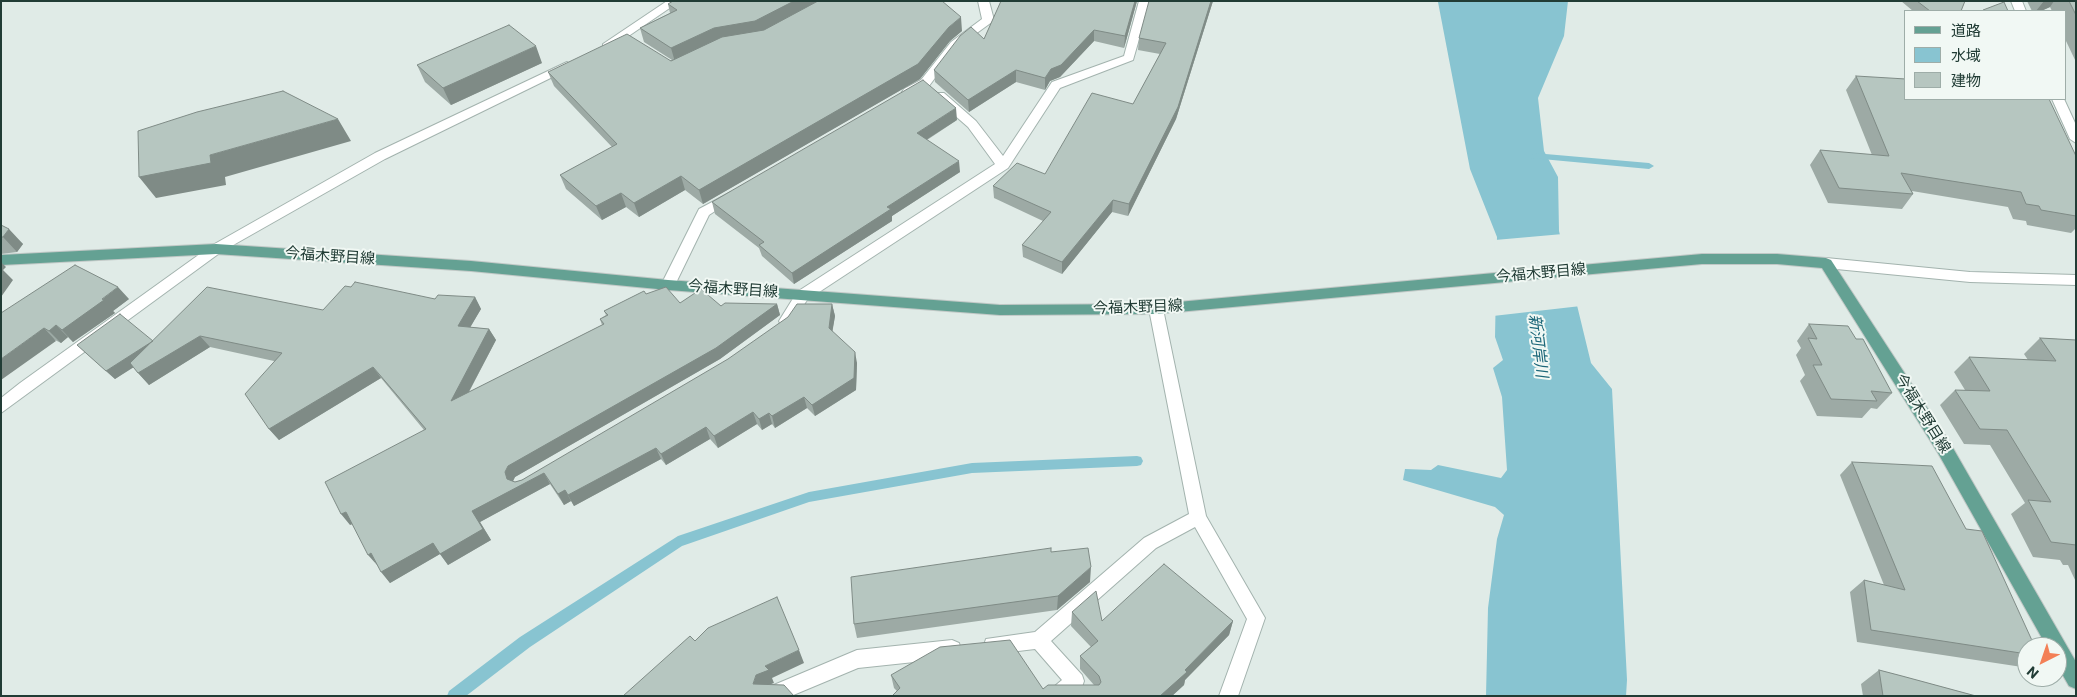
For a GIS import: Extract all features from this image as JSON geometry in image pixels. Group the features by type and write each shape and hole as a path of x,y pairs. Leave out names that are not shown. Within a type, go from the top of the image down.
{"main road":[{"name":"今福木野目線","path":"1,260 216,250 471,266 668,285 1000,310 1156,309 1702,259 1776,259 1826,263 1944,448 2054,637"},
{"name":"今福木野目線","path":"2067,661 2076,680"}],"street":[{"path":"597,51 629,38 675,1"},
{"path":"899,98 925,83 955,44 988,20 983,1"},
{"path":"770,333 785,323 802,296 1003,164 1056,85 1129,58 1145,1"},
{"path":"1,407 216,250 380,156 580,60"},
{"path":"925,83 972,124 1003,164"},
{"path":"2058,100 2076,139"},
{"path":"668,285 704,212 747,187"},
{"path":"1826,263 1970,277 2076,280"},
{"path":"1156,309 1198,517 1256,618 1228,696"},
{"path":"769,696 857,659 1039,640 1150,543 1198,517"},
{"path":"1039,640 1089,696"},
{"path":"1057,696 1074,681"}],"water":[{"name":"新河岸川","path":"1568,1 1564,36 1538,98 1544,151 1558,177 1559,231 1591,363 1612,389 1627,680 1626,696 1486,696 1488,608 1497,539 1504,515 1495,507 1403,480 1405,469 1431,470 1438,465 1501,478 1507,470 1502,397 1493,368 1503,360 1495,337 1497,237 1470,169 1438,2"}],"pier":[{"path":"1563,234 1581,306 1493,316 1495,240"}],"building":[{"path":"673,1 794,1 755,21 714,28 671,48 640,28 677,10 668,4"},
{"path":"818,1 942,1 961,17 949,27 918,64 699,190 681,176 634,203 621,193 596,206 560,175 617,144 548,72 627,34 671,61 722,37 764,30"},
{"path":"1001,1 1135,1 1125,36 1094,30 1061,65 1051,69 1045,78 1016,70 968,100 934,70 960,36 971,27 984,39"},
{"path":"1149,1 1211,1 1178,107 1129,204 1113,200 1062,262 1022,245 1051,212 993,186 1017,163 1045,174 1092,93 1133,104 1166,43 1139,38"},
{"path":"1917,1 1965,1 1961,10 1929,10"},
{"path":"2069,1 2076,1 2076,15"},
{"path":"2004,2 2008,10 1983,10"},
{"path":"509,25 536,46 443,88 417,65"},
{"path":"1856,76 1904,79 1904,100 2049,100 2076,156 2076,216 2041,210 2039,206 2026,204 2021,192 1901,173 1913,194 1839,188 1820,150 1889,156"},
{"path":"923,80 956,108 917,133 959,161 887,207 891,209 792,273 759,245 764,242 712,202"},
{"path":"283,91 338,119 210,155 211,163 139,177 138,131 197,112"},
{"path":"1,225 9,229 3,237 1,237"},
{"path":"75,265 118,287 102,299 104,300 62,330 56,325 49,331 44,328 1,359 1,313"},
{"path":"355,282 435,299 438,295 475,297 458,326 489,329 451,401 604,324 600,319 608,315 604,311 644,291 646,294 666,287 680,303 701,289 721,306 725,303 777,304 716,348 508,466 505,472 507,479 515,482 522,480 728,359 788,317 797,304 832,304 829,328 855,352 854,378 812,405 804,397 772,416 769,413 759,419 753,412 714,436 706,427 661,454 656,448 568,495 565,490 558,494 544,473 472,511 483,529 440,554 433,543 381,572 371,553 368,555 346,512 341,514 325,482 426,429 373,367 269,429 245,394 282,353 200,336 138,373 130,363 207,287 323,310 345,286 351,287"},
{"path":"120,314 153,341 106,371 77,345"},
{"path":"1809,324 1848,326 1856,339 1863,339 1892,393 1871,391 1877,401 1831,399 1813,365 1822,365 1808,338 1817,339"},
{"path":"2040,338 2076,340 2076,545 2051,542 2028,500 2051,502 2007,430 1980,429 1955,390 1990,391 1969,357 2056,361"},
{"path":"1852,462 1932,466 1966,529 1982,531 2030,637 2017,637 2017,652 1871,630 1864,580 1905,590"},
{"path":"1051,548 1051,552 1088,548 1091,567 1058,596 854,624 851,577"},
{"path":"1164,564 1233,621 1185,670 1187,672 1160,696 892,696 900,688 891,675 940,647 1010,640 1043,689 1048,685 1099,685 1101,682 1099,676 1080,656 1098,641 1072,612 1096,591 1102,621"},
{"path":"777,597 799,650 765,666 769,670 756,675 753,684 784,685 794,696 623,696 690,636 695,641 708,628"},
{"path":"1879,670 1902,676 1976,696 1883,696"}],"waterway":[{"path":"1534,156 1649,166"},
{"path":"454,696 525,642 678,542 809,497 972,468 1137,461"}]}
